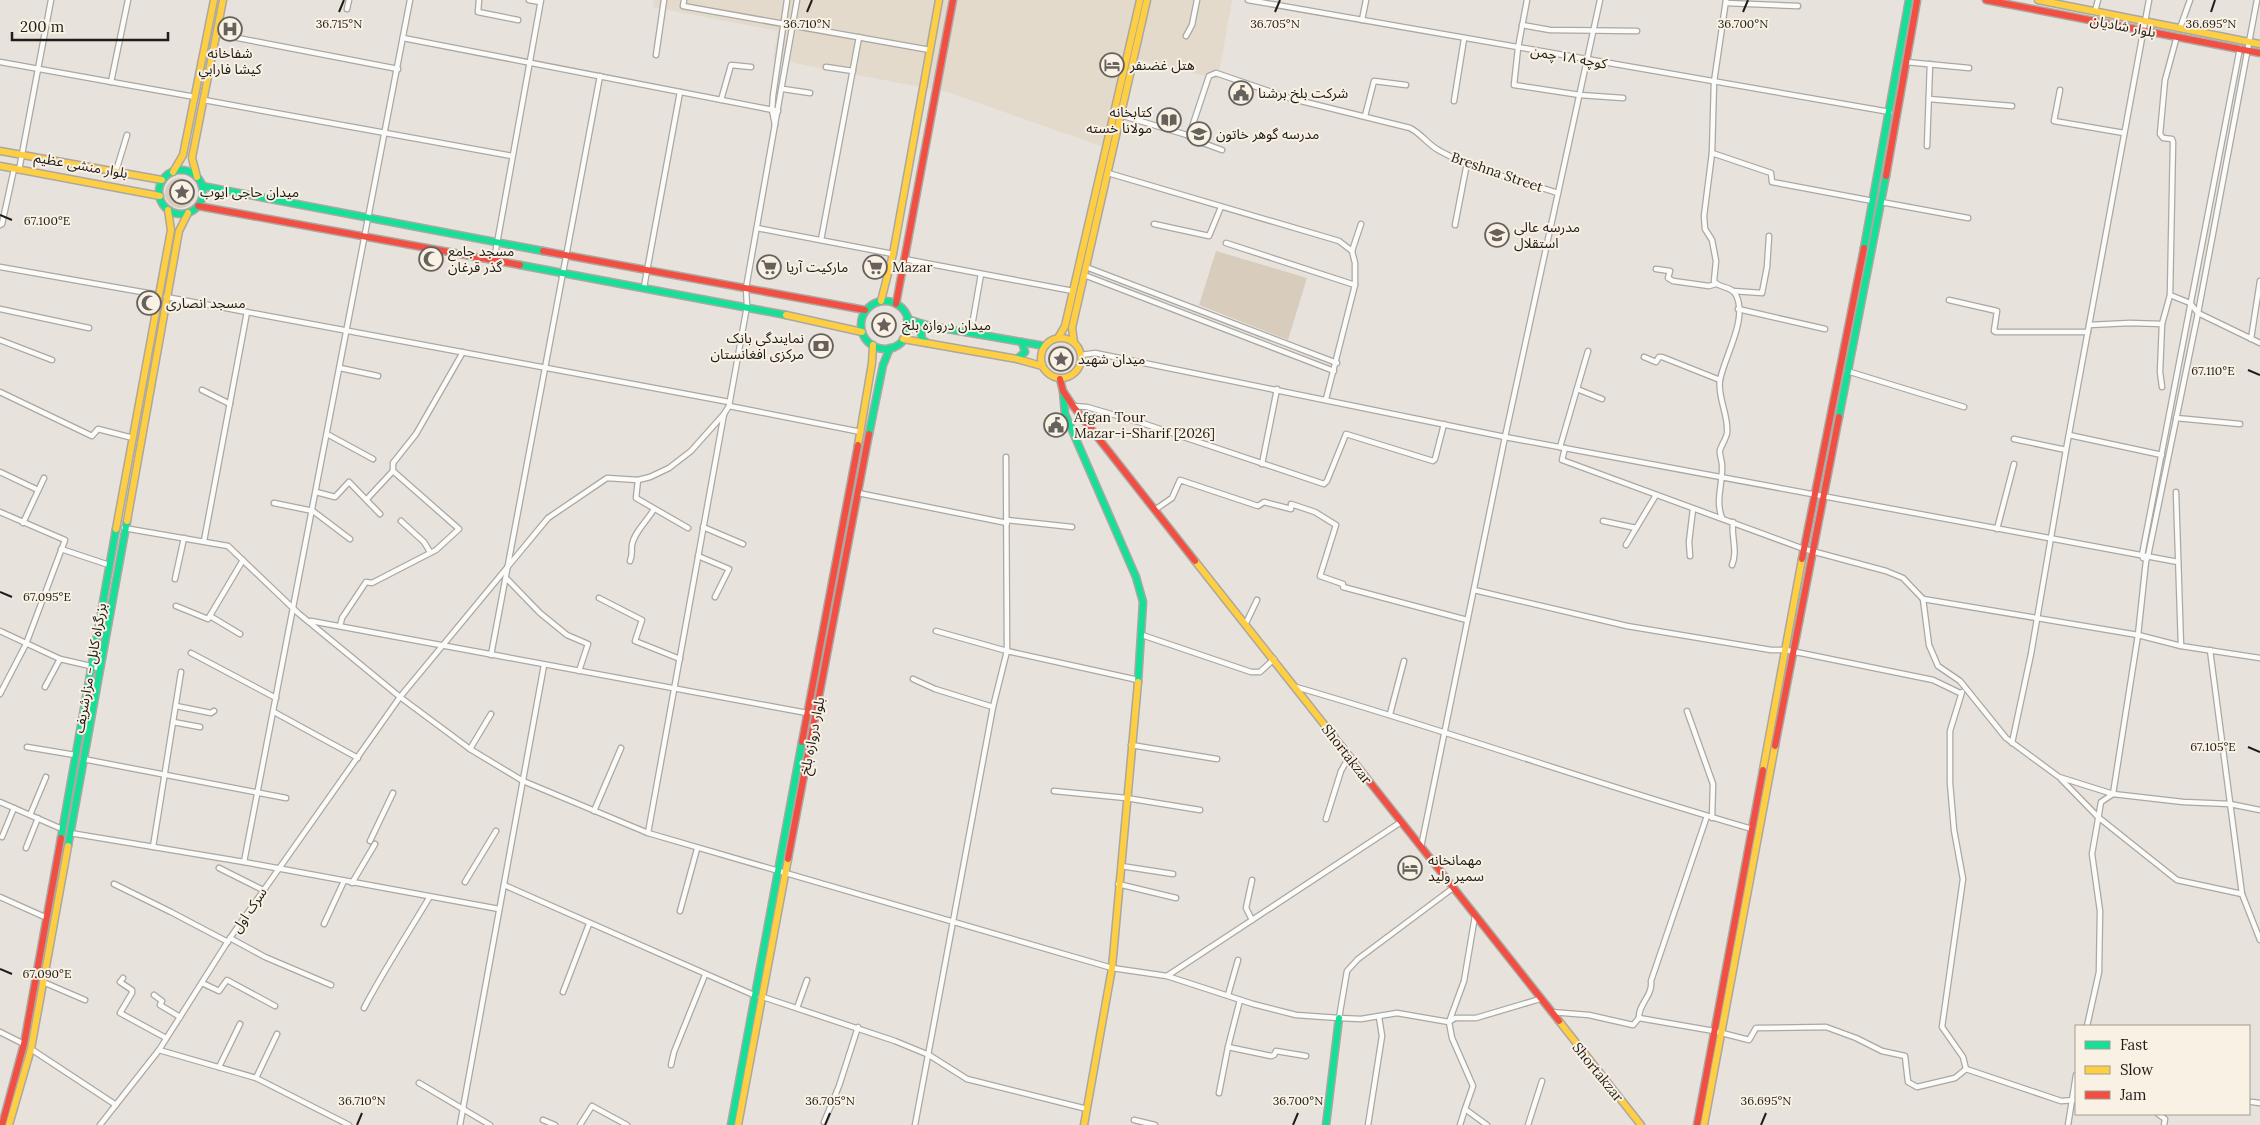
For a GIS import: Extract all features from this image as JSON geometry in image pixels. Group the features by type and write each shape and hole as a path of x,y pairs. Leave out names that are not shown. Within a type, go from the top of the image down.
{"main road":[{"path":"214,0 183,155 173,172 162,180 160,196 168,210 174,213 188,213 198,206 203,196 202,186 193,168 192,158 218,34 223,0"},
{"path":"881,301 893,254 940,0"},
{"path":"896,304 954,0"},
{"path":"1042,366 1042,352 1045,346 1058,338 1065,326 1140,0"},
{"path":"903,339 1017,359 1042,366 1052,377 1060,379 1076,372 1080,367 1081,355 1074,342 1072,328 1147,0"},
{"name":"بلوار شادیان","path":"1986,0 2260,52"},
{"name":"بلوار شادیان","path":"2038,0 2057,2 2260,44"},
{"path":"1704,1125 1812,551 1881,202 1916,1"},
{"path":"1697,1125 1804,549 1890,112 1916,1"},
{"name":"بلوار منشی عظیم","path":"0,151 162,180"},
{"name":"بلوار منشی عظیم","path":"0,166 160,196"},
{"path":"173,172 186,171 197,177"},
{"path":"202,186 851,309 866,310"},
{"path":"198,206 747,306 862,332"},
{"name":"بزرگراه کابل - مزارشریف","path":"2,1125 24,1044 47,918 109,565 171,230 168,210"},
{"name":"بزرگراه کابل - مزارشریف","path":"9,1125 31,1049 166,297 179,231 188,213"},
{"path":"881,301 896,304 908,319 907,333 903,339 890,348 873,346 862,332 861,321 866,310 872,304 881,301"},
{"path":"908,319 930,326 1045,346"},
{"path":"927,343 922,339 921,333 930,326"},
{"path":"1058,338 1074,342"},
{"path":"1017,359 1025,352 1022,342"},
{"name":"بلوار دروازه بلخ","path":"782,873 807,713 861,432 873,346"},
{"name":"بلوار دروازه بلخ","path":"738,1125 782,873 883,365 890,348"},
{"name":"Shortakzar","path":"1060,379 1062,391 1073,406 1246,623 1638,1124"},
{"path":"1062,391 1065,414 1136,577 1143,602 1142,635 1119,866 1112,968 1084,1125"},
{"name":"بلوار دروازه بلخ","path":"731,1125 759,997"},
{"path":"1326,1125 1340,1018"}],"street":[{"path":"0,225 2,224 16,169 22,155 52,0"},
{"path":"111,82 128,0"},
{"path":"347,9 349,0"},
{"path":"244,862 410,0"},
{"path":"479,0 478,12 518,20"},
{"path":"494,260 541,1 529,0"},
{"path":"656,55 664,0"},
{"path":"684,0 683,6 930,50"},
{"path":"775,128 772,110 786,0"},
{"path":"688,528 636,498 638,480 650,477 691,451 724,414 729,404 747,306 746,288 783,90 797,0"},
{"path":"1186,36 1192,25 1197,0"},
{"name":"كوچه ١٨ چمن","path":"1248,0 1890,112"},
{"path":"1362,20 1366,0"},
{"path":"1527,0 1518,48 1514,85 1580,95 1622,98"},
{"path":"1421,848 1505,437 1600,0"},
{"path":"2095,11 2098,0"},
{"path":"2012,743 2031,654 2066,450 2150,0"},
{"path":"2180,28 2190,0"},
{"path":"2142,556 2190,303 2243,49 2248,41 2257,0"},
{"path":"1716,284 1716,261 1712,240 1705,229 1704,216 1712,153 1714,82 1726,1 1798,6"},
{"path":"1522,25 1550,30 1594,29 1637,31"},
{"path":"218,34 398,69"},
{"path":"2162,387 2160,372 2162,324 2170,296 2173,142 2172,139 2163,138 2160,134 2165,80 2178,36"},
{"path":"821,240 859,37"},
{"path":"403,38 778,111"},
{"path":"1454,101 1464,38"},
{"path":"2087,1025 2098,972 2100,911 2092,854 2101,802 2112,794 2138,635 2147,559 2198,313 2243,49"},
{"path":"0,62 195,97"},
{"path":"1906,62 1969,68"},
{"path":"1927,146 1930,64"},
{"path":"722,100 731,65 751,67"},
{"path":"826,67 853,71"},
{"name":"Breshna Street","path":"1187,136 1190,133 1212,73 1289,98 1410,128 1418,132 1429,144 1467,163 1558,193"},
{"path":"490,655 568,254 600,76"},
{"path":"1366,116 1374,81 1406,85"},
{"path":"783,90 810,93"},
{"path":"2060,90 2054,120 2124,133"},
{"path":"644,288 680,92"},
{"path":"1929,99 2012,106"},
{"path":"204,100 512,156"},
{"path":"1120,116 1187,136 1222,150"},
{"path":"116,171 128,135"},
{"path":"1712,153 1771,173 1772,182 1873,201"},
{"path":"1455,225 1467,163"},
{"path":"1108,173 1339,241 1352,252 1356,262 1355,285 1326,399"},
{"path":"1881,202 1968,218"},
{"path":"1154,224 1209,236 1221,207"},
{"path":"1352,252 1361,224"},
{"path":"757,228 893,254"},
{"path":"1656,269 1670,271 1668,278 1673,281 1709,286 1716,284 1733,291 1762,293 1767,266 1769,236"},
{"path":"1226,243 1355,285"},
{"path":"904,259 1073,291"},
{"path":"1086,267 1336,363"},
{"path":"0,268 159,295"},
{"path":"973,320 981,274"},
{"path":"1084,275 1334,371"},
{"path":"2251,339 2260,281"},
{"path":"1722,518 1719,510 1722,466 1719,452 1727,432 1720,380 1729,346 1737,330 1738,309 1736,295 1733,291"},
{"path":"2170,296 2190,303 2198,313 2260,343"},
{"path":"166,297 546,367 861,432"},
{"path":"1949,300 1997,311 1994,332 2088,332"},
{"path":"0,309 88,328"},
{"path":"1738,309 1826,329"},
{"path":"204,541 247,312"},
{"path":"2089,325 2162,324"},
{"path":"0,340 52,360"},
{"path":"1588,351 1577,389 1563,448 1562,460 1693,510 1722,518 1804,549 1886,571 1903,578 1923,599 1929,645 1938,666 1960,681 2006,738 2059,777 2098,818 2177,880 2242,894"},
{"path":"367,499 393,471 393,463 416,434 463,352"},
{"path":"1081,355 1095,353 1505,437 1721,478 1823,495 2050,540 2142,556 2147,559 2178,562"},
{"path":"1644,357 1656,362 1659,357 1662,357 1720,380"},
{"path":"340,368 378,376"},
{"path":"1847,371 1964,407"},
{"path":"1262,464 1277,389"},
{"path":"1577,389 1602,400"},
{"path":"202,390 230,404"},
{"path":"0,392 92,436 98,429 132,438"},
{"path":"1073,406 1087,407 1142,423 1326,484 1346,434 1433,461 1444,424"},
{"path":"648,833 724,414"},
{"path":"2176,418 2240,424"},
{"path":"327,434 373,459"},
{"path":"2069,436 2162,455"},
{"path":"2014,438 2066,450"},
{"path":"916,1125 952,921 993,707 1007,651 1006,457"},
{"path":"1997,529 2014,464"},
{"path":"340,626 342,618 366,582 372,583 436,550 459,529 393,471"},
{"path":"0,472 38,490"},
{"path":"23,523 44,478"},
{"name":"سرک اول","path":"100,1125 159,1050 263,890 400,696 444,646 508,565 548,518 585,491 607,478 638,480"},
{"path":"1156,509 1172,498 1180,480 1258,506 1264,502 1291,509 1292,504 1315,512 1336,525 1320,576 1343,584 1343,587 1467,620"},
{"path":"316,492 335,497 349,482 380,514"},
{"path":"2176,492 2181,646"},
{"path":"858,493 1007,521 1072,527"},
{"path":"1626,545 1656,495"},
{"path":"274,503 313,511 350,538"},
{"path":"630,561 633,552 632,545 636,535 654,509"},
{"path":"1690,556 1689,542 1693,510"},
{"path":"0,512 65,540 26,644 0,694"},
{"path":"401,521 424,542 430,552"},
{"path":"1603,521 1636,528"},
{"path":"1732,565 1735,552 1732,531 1733,522"},
{"path":"704,527 743,544"},
{"path":"124,528 228,546 294,609 400,696 470,749 523,781 648,833 697,849 1112,968 1167,976 1240,1000 1296,1015 1340,1018 1379,1017 1397,1013 1449,1022 1455,1018 1476,1018 1540,999"},
{"path":"175,579 184,538"},
{"path":"61,549 109,565"},
{"path":"698,556 729,569 715,597"},
{"path":"176,606 204,619 208,619 243,560"},
{"path":"506,578 547,619 567,635 588,644 579,671"},
{"path":"1474,590 1627,626 1771,650 1786,650 1933,680 1960,693"},
{"path":"599,598 642,620 635,641 680,659"},
{"path":"1923,599 2138,635 2181,646 2260,658"},
{"path":"1246,623 1257,600"},
{"path":"210,616 240,634"},
{"path":"309,621 807,713"},
{"path":"0,631 60,659 99,668"},
{"path":"936,631 1007,651 1138,680"},
{"path":"1142,635 1251,672 1260,672 1274,659"},
{"path":"2210,650 2242,894 2260,940"},
{"path":"191,653 276,698"},
{"path":"45,688 60,659"},
{"path":"1390,714 1404,661"},
{"path":"460,1125 544,665"},
{"path":"153,847 181,672"},
{"path":"913,679 935,689 993,707"},
{"path":"1296,687 1390,714 1444,734 1752,829"},
{"path":"1966,688 1960,693 1950,731 1950,783 1954,830 1963,879 1942,1027 1963,1057 1966,1069"},
{"path":"176,706 210,713 214,711"},
{"path":"1550,1012 1589,1015 1633,1025 1639,1018 1639,1012 1652,988 1651,981 1710,817 1713,784 1687,711"},
{"path":"274,712 358,758"},
{"path":"470,749 491,714"},
{"path":"173,722 200,727"},
{"path":"1131,744 1217,759"},
{"path":"27,747 75,755"},
{"path":"594,811 621,748"},
{"path":"1326,819 1344,764 1349,757"},
{"path":"83,759 286,798"},
{"path":"30,815 46,777"},
{"path":"2059,777 2112,794 2184,802 2230,804 2260,810"},
{"path":"1054,791 1126,798 1200,810"},
{"path":"352,883 372,842 392,793"},
{"path":"0,802 62,829"},
{"path":"2,837 14,808"},
{"path":"26,848 38,818"},
{"path":"1167,976 1401,822"},
{"path":"465,882 496,831"},
{"path":"70,833 244,862 277,870 499,910"},
{"path":"680,911 697,849"},
{"path":"1119,866 1173,874"},
{"path":"219,868 263,890"},
{"path":"1252,880 1246,908 1252,920"},
{"path":"324,924 344,882"},
{"path":"114,884 265,957 331,985"},
{"path":"1118,884 1176,898"},
{"path":"504,885 705,975 759,997 858,1027 928,1056 967,1079 1087,1109"},
{"path":"1340,1018 1347,971 1358,960 1453,888"},
{"path":"0,896 47,918"},
{"path":"364,1008 383,971 402,944 428,898"},
{"path":"1460,1125 1473,1086 1452,1038 1449,1022 1464,981 1475,916"},
{"path":"563,992 589,924"},
{"path":"1228,995 1238,960"},
{"path":"671,1065 674,1052 705,975"},
{"path":"123,978 120,982 132,990 132,993 120,1013 166,1038"},
{"path":"202,983 218,991 227,980 275,1006"},
{"path":"796,1008 807,980"},
{"path":"43,982 85,1000"},
{"path":"154,995 162,1001 160,1005 180,1017"},
{"path":"1219,1094 1240,1000"},
{"path":"1368,1125 1382,1036 1379,1017"},
{"path":"1639,1018 1714,1031 1749,1040 1756,1028 1826,1027 1856,1038 1882,1051 1906,1056 1908,1082 1917,1086 1956,1078 1966,1069"},
{"path":"219,1067 240,1024"},
{"path":"824,1122 839,1086 858,1027"},
{"path":"0,1032 24,1044"},
{"path":"256,1078 277,1034"},
{"path":"1228,1047 1271,1056 1276,1051 1306,1056"},
{"path":"31,1049 116,1105"},
{"path":"159,1050 256,1078 349,1125"},
{"path":"1966,1069 2061,1101 2073,1100"},
{"path":"1528,1125 1542,1081"},
{"path":"419,1083 490,1125"},
{"path":"2068,1125 2075,1083"},
{"path":"2252,1102 2260,1103"},
{"path":"580,1125 592,1106 627,1125"},
{"path":"1465,1109 1487,1125"},
{"path":"2159,1115 2165,1119 2164,1125"},
{"path":"543,1120 555,1125"},
{"path":"1134,1120 1155,1125"}],"shaded area":[{"path":"654,0 1232,0 1218,79 1125,56 1104,147 947,92 773,59 778,31 653,7"},
{"path":"180,178 191,182 195,193 191,204 180,208 169,204 165,193 169,182"},
{"path":"1216,251 1307,278 1288,340 1199,305"},
{"path":"1061,345 1070,349 1074,358 1070,367 1061,371 1052,367 1048,358 1052,349"}],"traffic: fast":[{"path":"1864,248 1909,0"},
{"path":"181,170 193,174 199,180 203,192 199,204 193,210 181,214 169,210 163,204 159,192 163,180 169,174 181,170"},
{"path":"1839,417 1886,176"},
{"path":"202,186 543,251"},
{"path":"520,265 786,315"},
{"path":"885,301 894,303 902,308 907,316 909,325 907,334 902,342 894,347 885,349 876,347 868,342 863,334 861,325 863,316 868,308 876,303 885,301"},
{"path":"907,319 930,326 1045,346"},
{"path":"927,343 922,339 921,333 930,326"},
{"path":"1017,359 1025,352 1022,342"},
{"path":"869,434 883,365 890,348"},
{"path":"1063,391 1065,414 1136,577 1143,602 1138,682"},
{"path":"68,846 127,521"},
{"path":"61,838 116,529"},
{"path":"731,1125 802,742"},
{"path":"1326,1125 1339,1018"}],"traffic: slow":[{"path":"173,172 183,155 214,0"},
{"path":"197,177 192,158 223,0"},
{"path":"881,301 893,254 939,0"},
{"path":"1058,338 1065,326 1140,0"},
{"path":"1074,342 1072,328 1147,0"},
{"path":"2038,0 2260,44"},
{"path":"0,151 162,180"},
{"path":"0,166 160,196"},
{"path":"116,529 171,230 168,210"},
{"path":"127,521 179,231 188,213"},
{"path":"786,315 862,332"},
{"path":"1065,338 1072,341 1078,347 1081,358 1080,366 1072,375 1065,378 1057,378 1050,375 1042,366 1041,354 1044,347 1053,339 1065,338"},
{"path":"903,339 1017,359 1042,366"},
{"path":"858,445 872,363 873,345"},
{"path":"1763,770 1802,559"},
{"path":"1195,561 1342,747"},
{"path":"1084,1125 1112,968 1138,682"},
{"path":"1704,1125 1775,746"},
{"path":"9,1125 31,1049 68,846"},
{"path":"738,1125 788,859"},
{"path":"1559,1021 1641,1125"}],"traffic: jam":[{"path":"896,304 953,0"},
{"path":"1986,0 2260,53"},
{"path":"1886,176 1917,1"},
{"path":"198,206 520,265"},
{"path":"1802,559 1864,248"},
{"path":"543,251 865,310"},
{"path":"1060,379 1063,391 1073,406 1195,561"},
{"path":"1775,746 1839,417"},
{"path":"788,859 869,434"},
{"path":"802,742 858,445"},
{"path":"1342,747 1559,1021"},
{"path":"1697,1125 1763,770"},
{"path":"2,1125 24,1044 61,838"}],"place":[{"name":"شفاخانه كيشا فارابي","path":"230,29"},
{"name":"هتل غضنفر","path":"1112,65"},
{"name":"شرکت بلخ برشنا","path":"1241,93"},
{"name":"کتابخانه مولانا خسته","path":"1169,120"},
{"name":"مدرسه گوهر خاتون","path":"1199,134"},
{"name":"میدان حاجی ایوب","path":"182,192"},
{"name":"مدرسه عالی استقلال","path":"1497,235"},
{"name":"مسجد جامع گذر قرغان","path":"431,259"},
{"name":"مارکیت آریا","path":"769,267"},
{"name":"Mazar","path":"875,267"},
{"name":"مسجد انصاری","path":"149,303"},
{"name":"میدان دروازه بلخ","path":"884,325"},
{"name":"نمایندگی بانک مرکزی افغانستان","path":"821,346"},
{"name":"میدان شهید","path":"1061,359"},
{"name":"Afgan Tour Mazar-i-Sharif [2026]","path":"1056,425"},
{"name":"مهمانخانه سمیر ولید","path":"1410,868"}]}
